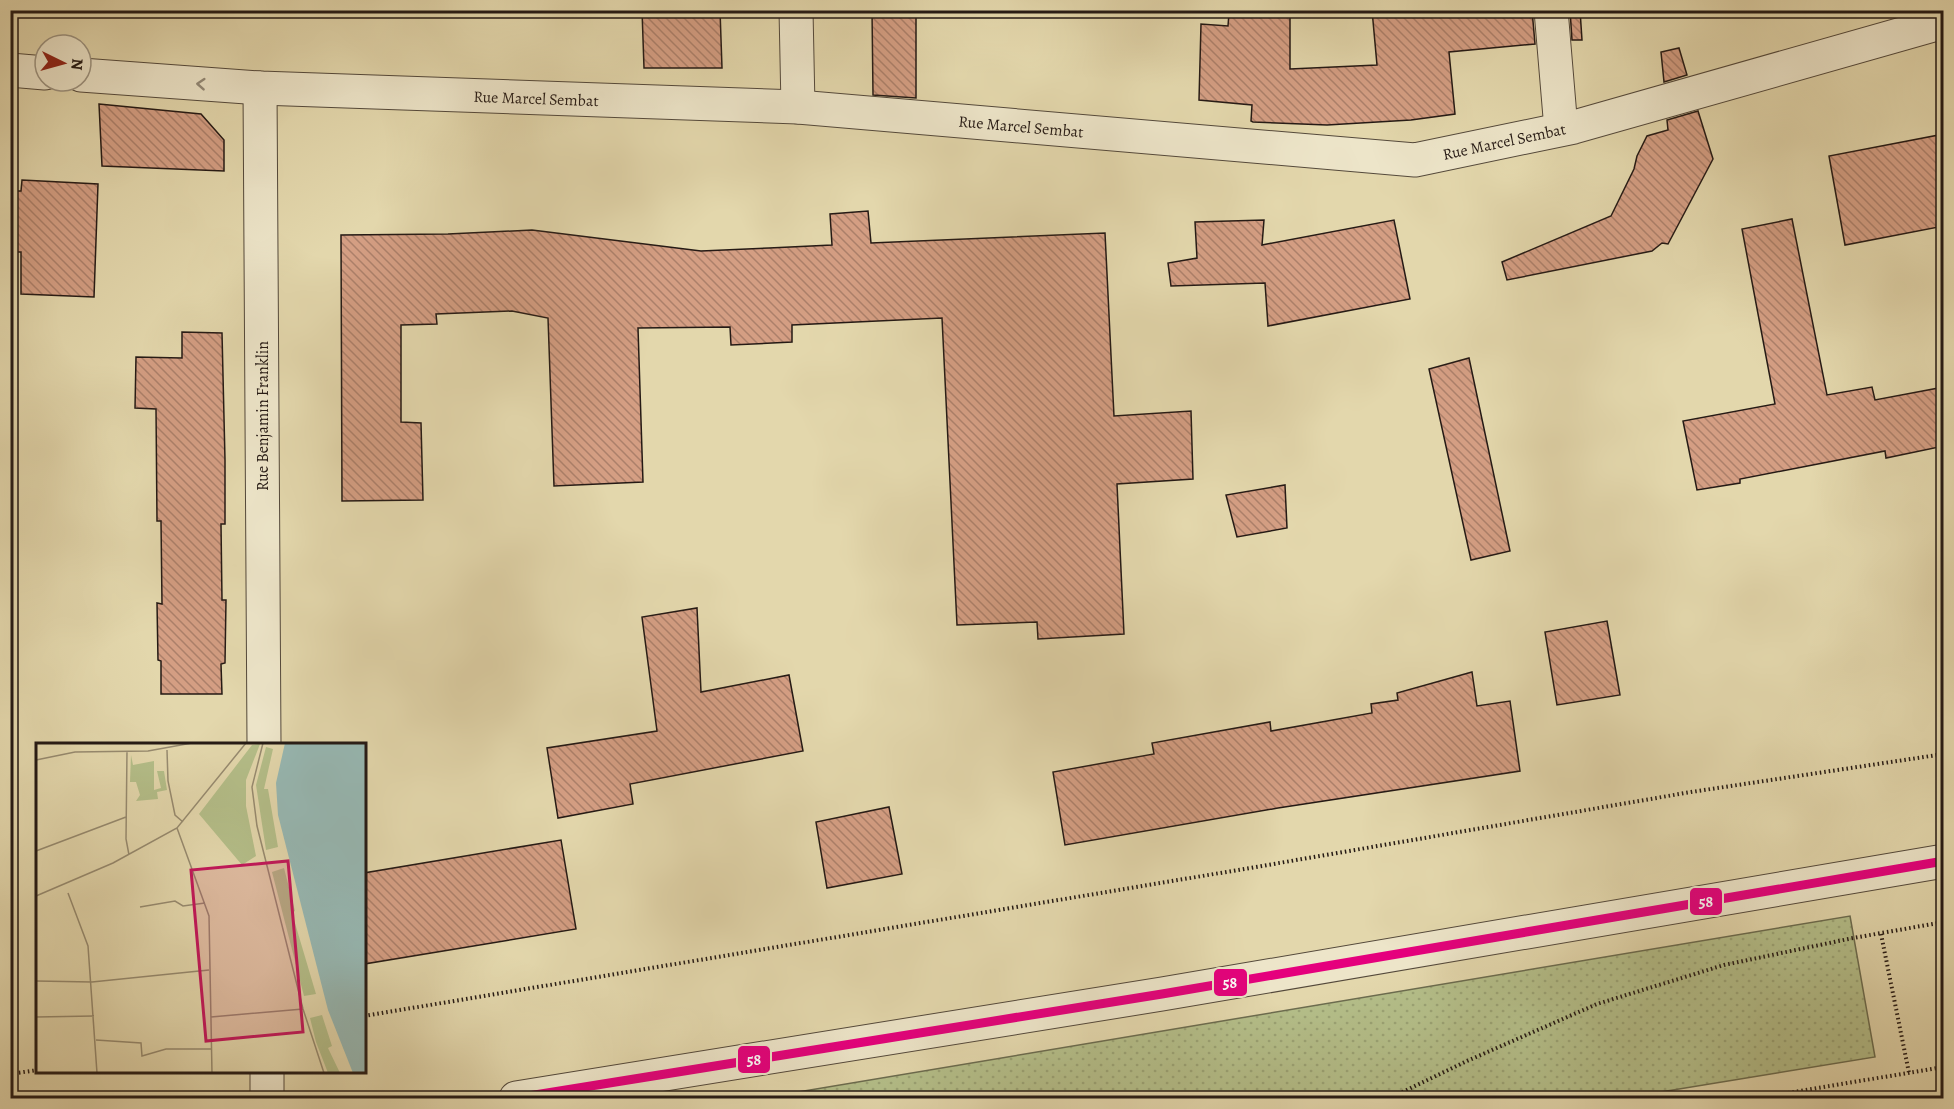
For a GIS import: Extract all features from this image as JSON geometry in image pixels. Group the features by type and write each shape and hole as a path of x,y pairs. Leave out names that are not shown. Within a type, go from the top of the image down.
{"street":[{"path":"796,10 798,107"},
{"path":"1551,10 1561,129"},
{"name":"Rue Marcel Sembat","path":"93,76 260,88 798,107 1415,159 1561,129 1944,22"},
{"path":"10,70 33,72"},
{"name":"Rue Benjamin Franklin","path":"260,88 264,743"},
{"path":"516,1098 1162,994 1944,861"},
{"path":"267,1073 267,1098"}],"path":[{"path":"366,1016 1691,792 1944,754"},
{"path":"1390,1098 1467,1061 1597,1004 1724,965 1944,922"},
{"path":"1881,934 1909,1073"},
{"path":"1757,1098 1944,1067"},
{"path":"10,1074 36,1070"}],"green space":[{"path":"1850,916 1875,1057 1624,1098 1370,1098 1369,1096 1364,1098 762,1098"}],"building":[{"path":"642,10 720,10 722,68 644,68"},
{"path":"872,10 916,10 916,98 873,95"},
{"path":"1372,10 1532,10 1535,44 1449,52 1455,114 1411,120 1327,125 1253,122 1251,121 1252,105 1199,100 1201,24 1228,26 1229,13 1290,15 1290,69 1377,65"},
{"path":"1570,10 1580,10 1582,40 1572,40"},
{"path":"1679,48 1687,75 1664,82 1661,52"},
{"path":"99,104 201,114 224,140 224,171 102,166"},
{"path":"1698,111 1713,159 1668,244 1662,243 1652,251 1507,280 1502,262 1611,216 1647,136 1668,130 1667,120"},
{"path":"1944,134 1944,226 1845,245 1829,156"},
{"path":"22,180 98,184 94,297 21,294 21,252 10,252 10,191 21,191"},
{"path":"868,211 871,243 1105,233 1114,416 1191,411 1193,479 1117,484 1124,634 1038,639 1037,622 957,625 942,318 792,325 792,342 731,345 730,327 638,328 643,482 554,486 548,318 512,311 436,314 437,324 401,325 401,422 421,423 423,500 342,501 341,235 448,234 532,230 701,251 769,248 832,245 830,214"},
{"path":"1792,219 1827,395 1872,387 1875,400 1944,387 1944,446 1886,458 1885,451 1740,479 1740,483 1697,490 1683,421 1775,404 1742,229"},
{"path":"1264,220 1262,245 1394,220 1410,299 1268,326 1265,283 1171,286 1168,263 1197,258 1195,222"},
{"path":"182,332 222,333 225,524 221,524 222,600 226,600 225,663 221,664 222,694 161,694 157,603 162,604 161,521 157,521 156,409 135,408 136,357 182,358"},
{"path":"1469,358 1510,551 1471,560 1429,369"},
{"path":"1285,485 1287,528 1237,537 1226,495"},
{"path":"697,608 701,692 789,675 803,751 630,784 633,804 558,818 547,748 657,731 642,617"},
{"path":"1607,621 1620,695 1557,705 1545,632"},
{"path":"1472,672 1477,706 1510,701 1520,771 1278,808 1065,845 1053,772 1154,754 1152,743 1270,722 1271,731 1372,713 1371,704 1398,700 1397,693"},
{"path":"889,807 902,874 827,888 816,822"},
{"path":"561,840 576,929 366,964 366,873"}],"transit line":[{"name":"58","path":"516,1098 1162,994 1944,861"}]}
